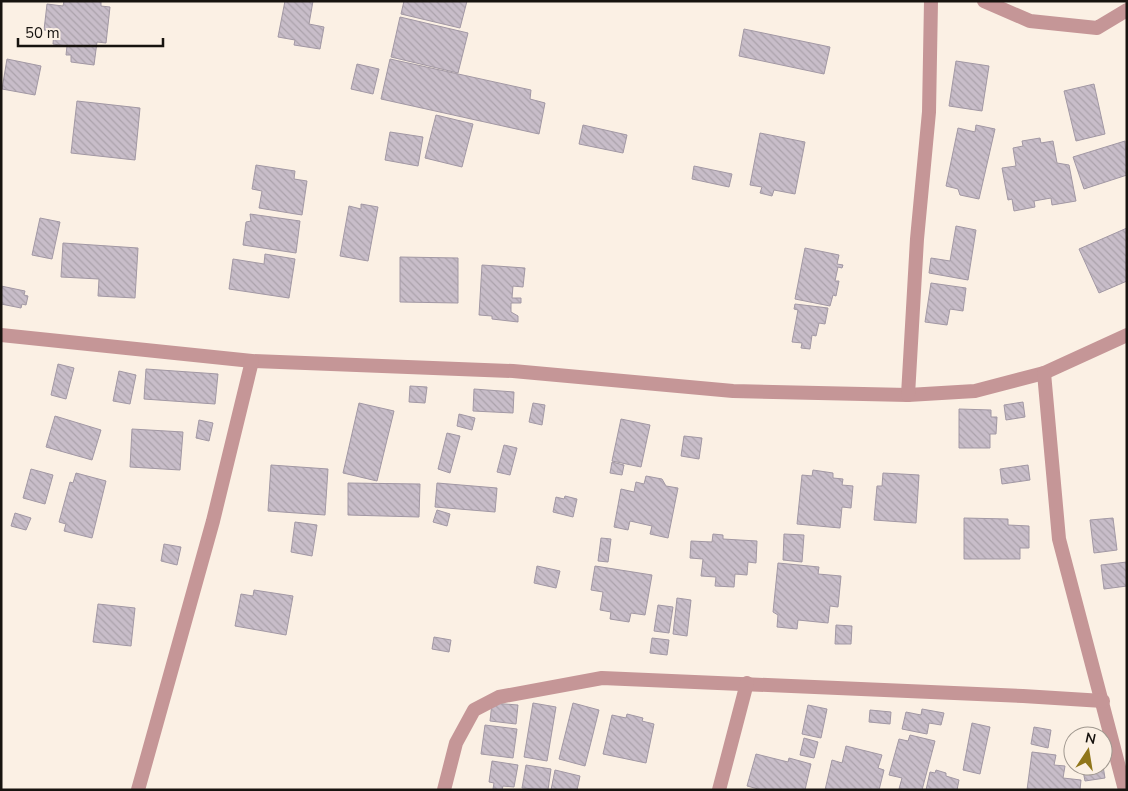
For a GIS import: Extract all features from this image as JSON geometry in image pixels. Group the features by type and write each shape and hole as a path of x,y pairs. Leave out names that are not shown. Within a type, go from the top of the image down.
{"street":[{"path":"908,395 917,238 929,112 931,1"},
{"path":"984,1 1030,21 1097,28 1127,10"},
{"path":"1,335 252,361 513,371 733,391 908,395 975,391 1044,373 1127,335"},
{"path":"138,790 213,521 252,361"},
{"path":"1044,373 1059,539 1125,790"},
{"path":"444,790 456,743 474,710 499,697 602,678 747,683 1103,701"},
{"path":"718,790 747,683"}],"building":[{"path":"64,1 101,1 101,6 110,7 106,43 97,42 94,65 71,62 71,55 66,55 67,46 53,44 54,31 44,30 47,4 63,6"},
{"path":"285,1 313,1 309,24 324,27 320,49 294,45 295,40 278,37"},
{"path":"404,1 467,1 460,28 401,14"},
{"path":"400,17 468,33 458,73 391,57"},
{"path":"744,29 830,47 824,74 739,56"},
{"path":"7,59 41,66 35,95 2,89"},
{"path":"390,59 531,90 530,99 545,103 539,134 381,99"},
{"path":"956,61 989,66 982,111 949,106"},
{"path":"357,64 379,69 373,94 351,89"},
{"path":"1094,84 1105,134 1076,141 1064,91"},
{"path":"77,101 140,108 135,160 71,153"},
{"path":"436,115 473,124 462,167 425,158"},
{"path":"583,125 627,135 623,153 579,144"},
{"path":"976,125 995,129 979,199 960,195 958,189 946,186 958,128 975,132"},
{"path":"390,132 423,137 418,166 385,160"},
{"path":"760,133 805,142 795,194 774,190 772,196 760,193 762,187 750,185"},
{"path":"1040,138 1041,143 1053,141 1057,163 1069,165 1076,201 1052,205 1051,198 1034,201 1035,207 1014,211 1012,199 1008,200 1002,168 1016,166 1013,148 1023,146 1022,141"},
{"path":"1125,141 1127,175 1084,189 1073,157"},
{"path":"256,165 295,171 294,179 307,181 302,215 259,208 262,191 252,189"},
{"path":"694,166 732,174 729,187 692,179"},
{"path":"361,204 378,207 368,261 340,256 349,206 361,209"},
{"path":"250,214 300,221 296,253 243,245 246,222 251,221"},
{"path":"40,218 60,222 52,259 32,255"},
{"path":"956,226 976,230 968,280 929,273 931,258 950,261"},
{"path":"1127,228 1127,281 1099,293 1079,249"},
{"path":"63,243 138,248 135,298 98,296 99,279 61,277"},
{"path":"805,248 839,255 837,264 843,265 842,268 838,267 835,281 839,281 836,296 833,295 830,306 795,299"},
{"path":"265,254 295,259 289,298 229,289 233,259 264,264"},
{"path":"400,257 458,258 458,303 400,302"},
{"path":"482,265 525,268 523,287 513,286 512,298 521,298 521,303 511,303 511,312 518,316 518,322 492,319 492,316 479,315"},
{"path":"931,283 966,288 963,311 950,309 947,325 925,322"},
{"path":"1,286 25,291 24,295 28,296 26,305 22,304 21,308 1,304"},
{"path":"795,304 828,308 825,324 819,323 816,336 812,335 810,349 801,348 802,343 792,342 798,310 794,309"},
{"path":"58,364 74,368 66,399 51,395"},
{"path":"146,369 218,374 215,404 144,399"},
{"path":"119,371 136,375 130,404 113,401"},
{"path":"410,386 427,387 425,403 409,402"},
{"path":"474,389 514,392 513,413 473,411"},
{"path":"1023,402 1025,417 1006,420 1004,405"},
{"path":"359,403 394,411 377,481 343,473"},
{"path":"533,403 545,405 542,425 529,422"},
{"path":"959,409 991,410 991,417 997,417 996,434 990,434 990,448 959,448"},
{"path":"459,414 475,418 472,430 457,426"},
{"path":"55,416 101,430 92,460 46,447"},
{"path":"621,419 650,425 641,467 612,461"},
{"path":"199,420 213,423 209,441 196,438"},
{"path":"132,429 183,432 180,470 130,467"},
{"path":"447,433 460,436 450,473 438,469"},
{"path":"684,436 702,438 699,459 681,456"},
{"path":"504,445 517,448 510,475 497,472"},
{"path":"612,462 624,465 622,475 610,473"},
{"path":"271,465 328,469 325,515 268,511"},
{"path":"1028,465 1030,480 1002,484 1000,469"},
{"path":"31,469 53,475 45,504 23,498"},
{"path":"813,470 833,473 833,478 843,479 842,485 853,486 851,508 842,507 840,528 797,524 802,475 812,476"},
{"path":"76,473 106,481 92,538 64,531 66,524 59,522 70,482 73,483"},
{"path":"883,473 919,475 916,523 874,520 877,486 882,486"},
{"path":"646,476 662,479 666,486 678,488 668,538 650,534 652,526 630,521 628,530 614,527 621,489 634,492 636,482 644,484"},
{"path":"348,483 420,484 419,517 348,515"},
{"path":"437,483 497,488 495,512 435,507"},
{"path":"565,496 577,499 573,517 553,512 556,497 564,499"},
{"path":"437,510 450,514 447,526 433,522"},
{"path":"15,513 31,518 26,530 11,526"},
{"path":"964,518 1008,519 1008,525 1029,526 1029,548 1020,548 1020,559 964,559"},
{"path":"1113,518 1117,550 1094,553 1090,520"},
{"path":"295,522 317,525 312,556 291,552"},
{"path":"713,534 723,535 723,539 757,541 756,563 748,562 747,575 735,574 734,587 715,586 716,577 701,576 703,559 690,558 691,541 712,542"},
{"path":"784,534 804,535 802,562 783,560"},
{"path":"601,538 611,539 608,562 598,561"},
{"path":"164,544 181,547 177,565 161,561"},
{"path":"1127,562 1127,586 1104,589 1101,565"},
{"path":"778,563 819,567 818,574 841,576 838,607 830,606 828,623 798,620 797,629 777,627 778,615 773,612"},
{"path":"537,566 560,571 556,588 534,583"},
{"path":"595,566 652,575 645,615 631,613 629,622 610,619 611,612 600,610 603,592 591,590"},
{"path":"254,590 293,596 286,635 235,626 241,594 253,596"},
{"path":"677,598 691,600 687,636 673,634"},
{"path":"98,604 135,608 131,646 93,642"},
{"path":"658,605 673,607 669,633 654,631"},
{"path":"836,625 852,626 851,644 835,644"},
{"path":"434,637 451,640 449,652 432,649"},
{"path":"652,638 669,640 667,655 650,653"},
{"path":"492,703 518,705 516,724 490,721"},
{"path":"533,703 556,707 547,761 524,757"},
{"path":"573,703 599,710 585,766 559,759"},
{"path":"808,705 827,709 821,738 802,734"},
{"path":"922,709 944,713 941,725 929,723 927,734 902,729 906,712 921,715"},
{"path":"870,710 891,712 890,724 869,722"},
{"path":"627,714 643,718 642,721 654,724 646,763 603,754 612,715 626,718"},
{"path":"972,723 990,727 980,774 963,770"},
{"path":"485,725 517,729 513,758 481,754"},
{"path":"1034,727 1051,730 1048,748 1031,744"},
{"path":"910,735 935,741 922,790 899,789 902,778 889,775 899,739 908,741"},
{"path":"804,738 818,742 814,758 800,755"},
{"path":"846,746 882,755 878,768 884,770 879,790 825,790 832,760 842,763"},
{"path":"1032,752 1056,755 1054,765 1063,766 1063,778 1081,780 1080,790 1027,790"},
{"path":"756,754 788,762 789,758 811,764 805,790 762,790 747,786"},
{"path":"492,761 518,765 514,787 503,786 502,790 493,789 494,783 489,782"},
{"path":"526,765 551,769 548,790 522,788"},
{"path":"555,770 580,776 577,790 551,790"},
{"path":"936,770 946,773 946,776 959,780 957,790 926,790 930,772 935,773"},
{"path":"1084,776 1105,776 1105,778 1085,781"}]}
